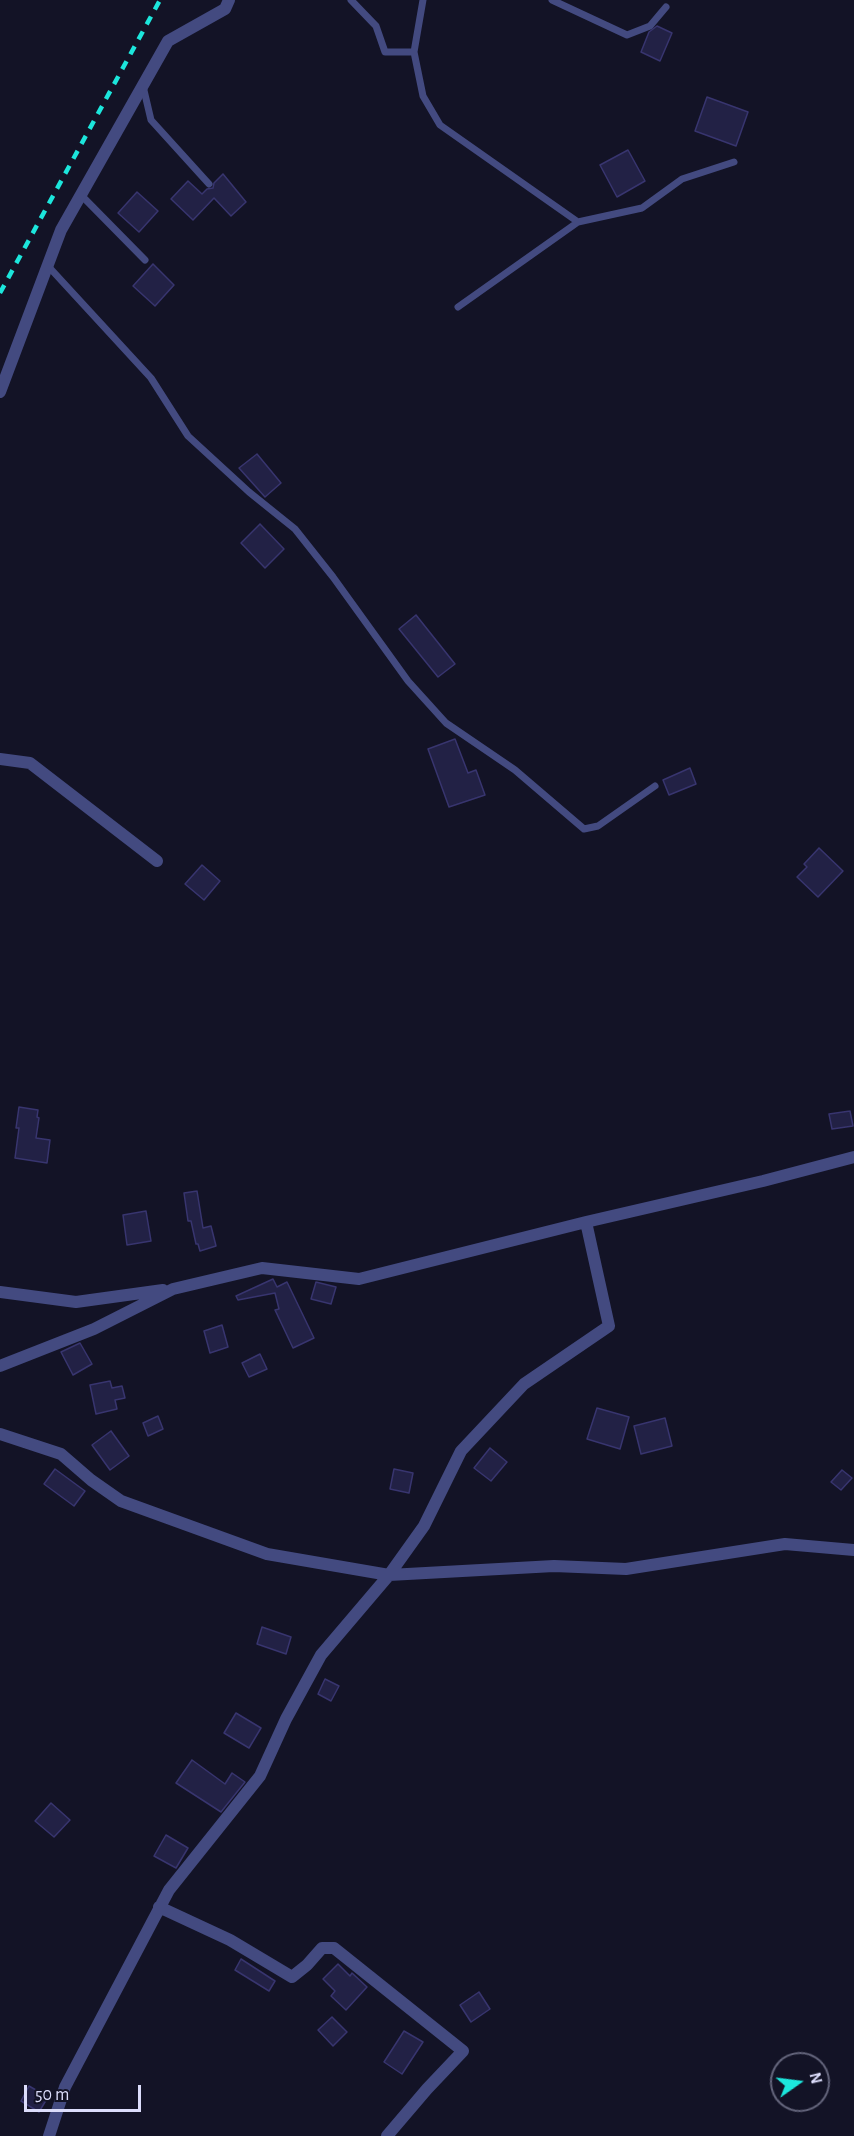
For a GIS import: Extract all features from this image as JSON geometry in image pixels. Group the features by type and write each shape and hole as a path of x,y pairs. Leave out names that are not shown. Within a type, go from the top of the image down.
{"street":[{"path":"0,392 61,230 168,40 225,9 229,0"},
{"path":"0,759 30,762 157,861"},
{"path":"0,1292 76,1302 173,1288 262,1268 359,1279 854,1157"},
{"path":"49,2136 65,2087 169,1890 260,1776 286,1719 321,1655 389,1575 424,1526 461,1451 524,1384 609,1326 586,1222"},
{"path":"0,1366 94,1329 173,1288"},
{"path":"0,1434 61,1454 91,1480 121,1501 222,1538 267,1554 389,1575 554,1566 626,1569 785,1544 854,1550"},
{"path":"159,1908 230,1940 291,1977 307,1965 322,1948 334,1948 463,2051 387,2136"}],"lane":[{"path":"351,0 376,26 385,52 414,52"},
{"path":"423,0 414,52 423,96 440,125 578,222"},
{"path":"552,0 627,35 650,26 666,6"},
{"path":"142,87 151,120 209,184"},
{"path":"458,307 578,222 642,208 682,179 734,162"},
{"path":"81,195 145,260"},
{"path":"48,266 151,378 188,436 249,492 296,529 408,681 446,723 515,770 584,829 598,826 655,786"}],"building":[{"path":"657,26 672,33 660,61 641,52 649,32"},
{"path":"707,97 748,112 736,146 695,131"},
{"path":"628,150 645,181 617,197 600,165"},
{"path":"223,174 246,202 231,216 214,198 193,220 171,199 188,181 202,194 207,189 213,188 214,183"},
{"path":"137,192 158,211 139,232 118,213"},
{"path":"153,264 174,285 155,306 133,286"},
{"path":"257,454 281,483 265,497 239,468"},
{"path":"260,524 284,549 265,568 241,543"},
{"path":"416,615 455,664 438,677 399,629"},
{"path":"455,739 468,773 476,770 485,795 449,807 428,749"},
{"path":"690,768 696,784 669,795 663,780"},
{"path":"819,848 843,871 818,897 797,877 807,867 804,864"},
{"path":"202,865 220,881 204,900 185,884"},
{"path":"19,1107 38,1110 36,1138 50,1140 47,1163 15,1158"},
{"path":"850,1111 853,1126 832,1129 829,1114"},
{"path":"197,1191 203,1228 211,1226 216,1246 200,1251 196,1244 191,1221 188,1221 184,1193"},
{"path":"146,1211 151,1241 127,1245 123,1215"},
{"path":"273,1279 277,1287 287,1282 314,1338 293,1348 275,1310 279,1309 275,1293 238,1300 236,1296"},
{"path":"316,1282 336,1287 331,1304 311,1299"},
{"path":"222,1325 228,1347 210,1353 204,1331"},
{"path":"80,1343 92,1364 73,1375 61,1352"},
{"path":"260,1354 267,1369 249,1377 242,1363"},
{"path":"110,1381 112,1388 122,1386 125,1398 115,1400 117,1409 96,1414 90,1385"},
{"path":"597,1408 629,1417 620,1449 587,1439"},
{"path":"158,1416 163,1429 148,1436 143,1423"},
{"path":"665,1418 672,1446 641,1454 634,1426"},
{"path":"111,1431 129,1456 110,1470 92,1445"},
{"path":"490,1448 507,1462 491,1481 474,1468"},
{"path":"55,1469 85,1491 74,1506 44,1484"},
{"path":"394,1469 413,1473 409,1493 390,1489"},
{"path":"842,1470 852,1478 841,1490 831,1482"},
{"path":"262,1627 291,1637 286,1654 257,1644"},
{"path":"325,1679 339,1686 331,1701 318,1694"},
{"path":"236,1713 261,1728 249,1748 224,1733"},
{"path":"192,1760 225,1784 232,1773 245,1782 221,1812 176,1783"},
{"path":"51,1803 70,1820 54,1837 35,1821"},
{"path":"166,1835 188,1848 176,1868 154,1856"},
{"path":"241,1959 275,1981 269,1991 235,1970"},
{"path":"338,1964 350,1976 352,1973 367,1987 346,2010 331,1996 335,1991 323,1979"},
{"path":"479,1992 490,2009 471,2022 460,2005"},
{"path":"332,2017 347,2032 333,2046 318,2030"},
{"path":"404,2031 423,2042 402,2074 384,2062"},
{"path":"29,2086 48,2097 39,2112 21,2101"}],"railway":[{"path":"0,293 160,0"}]}
